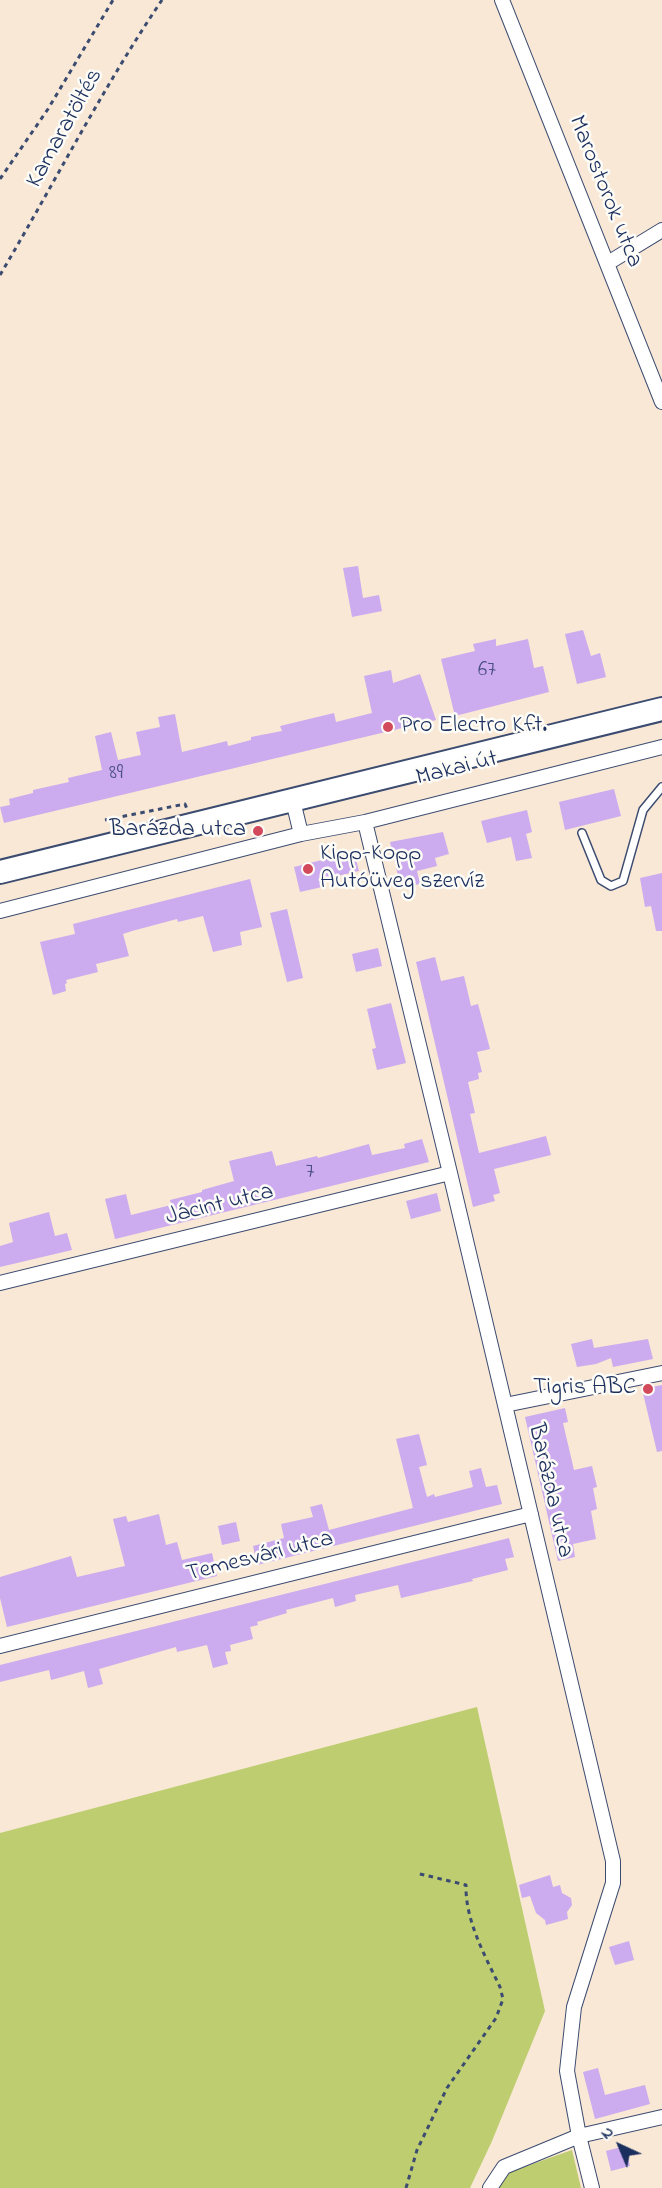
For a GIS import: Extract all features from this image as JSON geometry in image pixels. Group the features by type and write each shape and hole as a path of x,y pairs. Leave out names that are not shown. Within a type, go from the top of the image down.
{"main road":[{"name":"Makai út","path":"0,872 662,709"}],"street":[{"name":"Marostorok utca","path":"502,0 662,402"},
{"path":"608,263 662,230"},
{"name":"Makai út","path":"0,911 301,834 365,822 662,747"},
{"path":"293,801 301,834"},
{"name":"Barázda utca","path":"365,822 613,1861 613,1883 581,1984 571,2028 567,2071 579,2136 592,2188"},
{"name":"Jácint utca","path":"0,1283 450,1173"},
{"path":"506,1406 662,1372"},
{"name":"Temesvári utca","path":"0,1646 531,1514"},
{"path":"490,2188 504,2167 579,2136 662,2117"}],"lane":[{"path":"582,833 601,880 611,886 623,881 643,810 662,787"}],"path":[{"path":"0,179 48,109 113,0"},
{"name":"Kamaratöltés","path":"0,274 136,38 162,0"},
{"path":"406,2188 417,2150 447,2088 496,2018 503,1999 470,1916 465,1898 466,1885 416,1873"}],"green space":[{"path":"477,1707 545,2011 492,2141 470,2188 0,2188 0,1833"},
{"path":"572,2150 581,2188 498,2188 507,2173"}],"building":[{"path":"358,566 363,598 379,595 382,611 352,617 343,568"},
{"path":"583,630 591,656 600,653 606,677 577,684 565,634"},
{"path":"496,639 496,646 528,639 534,668 543,666 549,692 455,716 441,659 475,651 473,644"},
{"path":"391,670 393,683 420,674 436,720 4,823 0,807 10,805 9,799 33,793 33,790 69,782 68,778 102,770 95,736 111,732 118,760 141,755 136,732 160,727 158,717 175,714 182,752 227,741 228,746 251,740 251,737 282,731 280,726 334,713 336,722 372,713 364,676"},
{"path":"614,789 621,816 565,830 559,802"},
{"path":"527,810 532,832 526,834 532,858 516,861 511,837 487,843 481,821"},
{"path":"443,832 449,854 435,858 437,866 417,871 420,884 401,888 390,842"},
{"path":"354,852 359,871 320,880 322,887 300,892 294,867"},
{"path":"662,873 662,931 656,931 651,906 645,907 640,878"},
{"path":"250,879 262,927 240,932 242,945 213,952 203,916 178,922 177,919 123,934 129,956 96,964 98,972 66,980 66,991 53,995 40,942 75,934 73,924"},
{"path":"287,909 303,978 287,982 270,913"},
{"path":"378,948 382,966 356,972 352,954"},
{"path":"435,957 441,981 464,976 471,1006 478,1004 490,1049 477,1052 482,1072 478,1073 479,1079 468,1082 475,1113 470,1114 479,1153 546,1136 551,1155 494,1169 500,1193 493,1195 495,1201 473,1207 416,962"},
{"path":"391,1003 406,1063 377,1070 372,1049 376,1048 367,1009"},
{"path":"422,1139 429,1162 115,1239 105,1199 126,1194 131,1215 171,1205 170,1200 234,1181 229,1161 272,1151 276,1166 317,1156 318,1158 369,1144 372,1155 405,1148 404,1144"},
{"path":"437,1193 441,1211 411,1219 406,1201"},
{"path":"49,1212 55,1236 67,1233 72,1250 0,1267 0,1246 13,1242 9,1223"},
{"path":"592,1339 594,1348 648,1339 653,1359 613,1367 611,1358 596,1364 577,1367 571,1344"},
{"path":"662,1385 662,1451 657,1452 642,1389"},
{"path":"565,1408 568,1422 563,1423 574,1470 592,1466 597,1487 593,1488 597,1509 591,1511 596,1539 573,1544 575,1557 558,1561 525,1417"},
{"path":"419,1434 427,1465 419,1467 427,1497 473,1487 469,1471 481,1468 486,1487 497,1485 502,1504 257,1565 253,1546 284,1538 281,1524 313,1517 310,1507 322,1504 329,1530 413,1508 396,1439"},
{"path":"159,1514 166,1545 177,1542 182,1560 212,1553 217,1576 7,1627 0,1598 0,1577 71,1556 77,1577 125,1566 113,1519 126,1516 128,1522"},
{"path":"236,1522 240,1541 222,1545 218,1526"},
{"path":"509,1538 514,1557 505,1559 508,1570 401,1598 398,1585 355,1595 356,1601 335,1607 333,1598 286,1610 287,1613 257,1622 258,1625 250,1627 253,1639 230,1645 231,1651 225,1652 228,1664 213,1668 207,1645 177,1652 176,1647 99,1669 103,1684 88,1688 84,1671 51,1680 49,1670 0,1682 0,1665"},
{"path":"550,1875 553,1887 560,1885 562,1893 571,1898 572,1905 567,1912 568,1919 546,1925 545,1920 536,1913 530,1896 522,1898 519,1885"},
{"path":"629,1941 634,1960 615,1965 609,1947"},
{"path":"598,2068 605,2095 645,2085 650,2104 595,2119 583,2072"},
{"path":"625,2146 630,2166 611,2171 606,2151"}],"place":[{"name":"Pro Electro Kft.","path":"388,727"},
{"name":"Barázda utca","path":"258,831"},
{"name":"Kipp-Kopp Autóüveg szervíz","path":"308,869"},
{"name":"Tigris ABC","path":"648,1389"}]}
